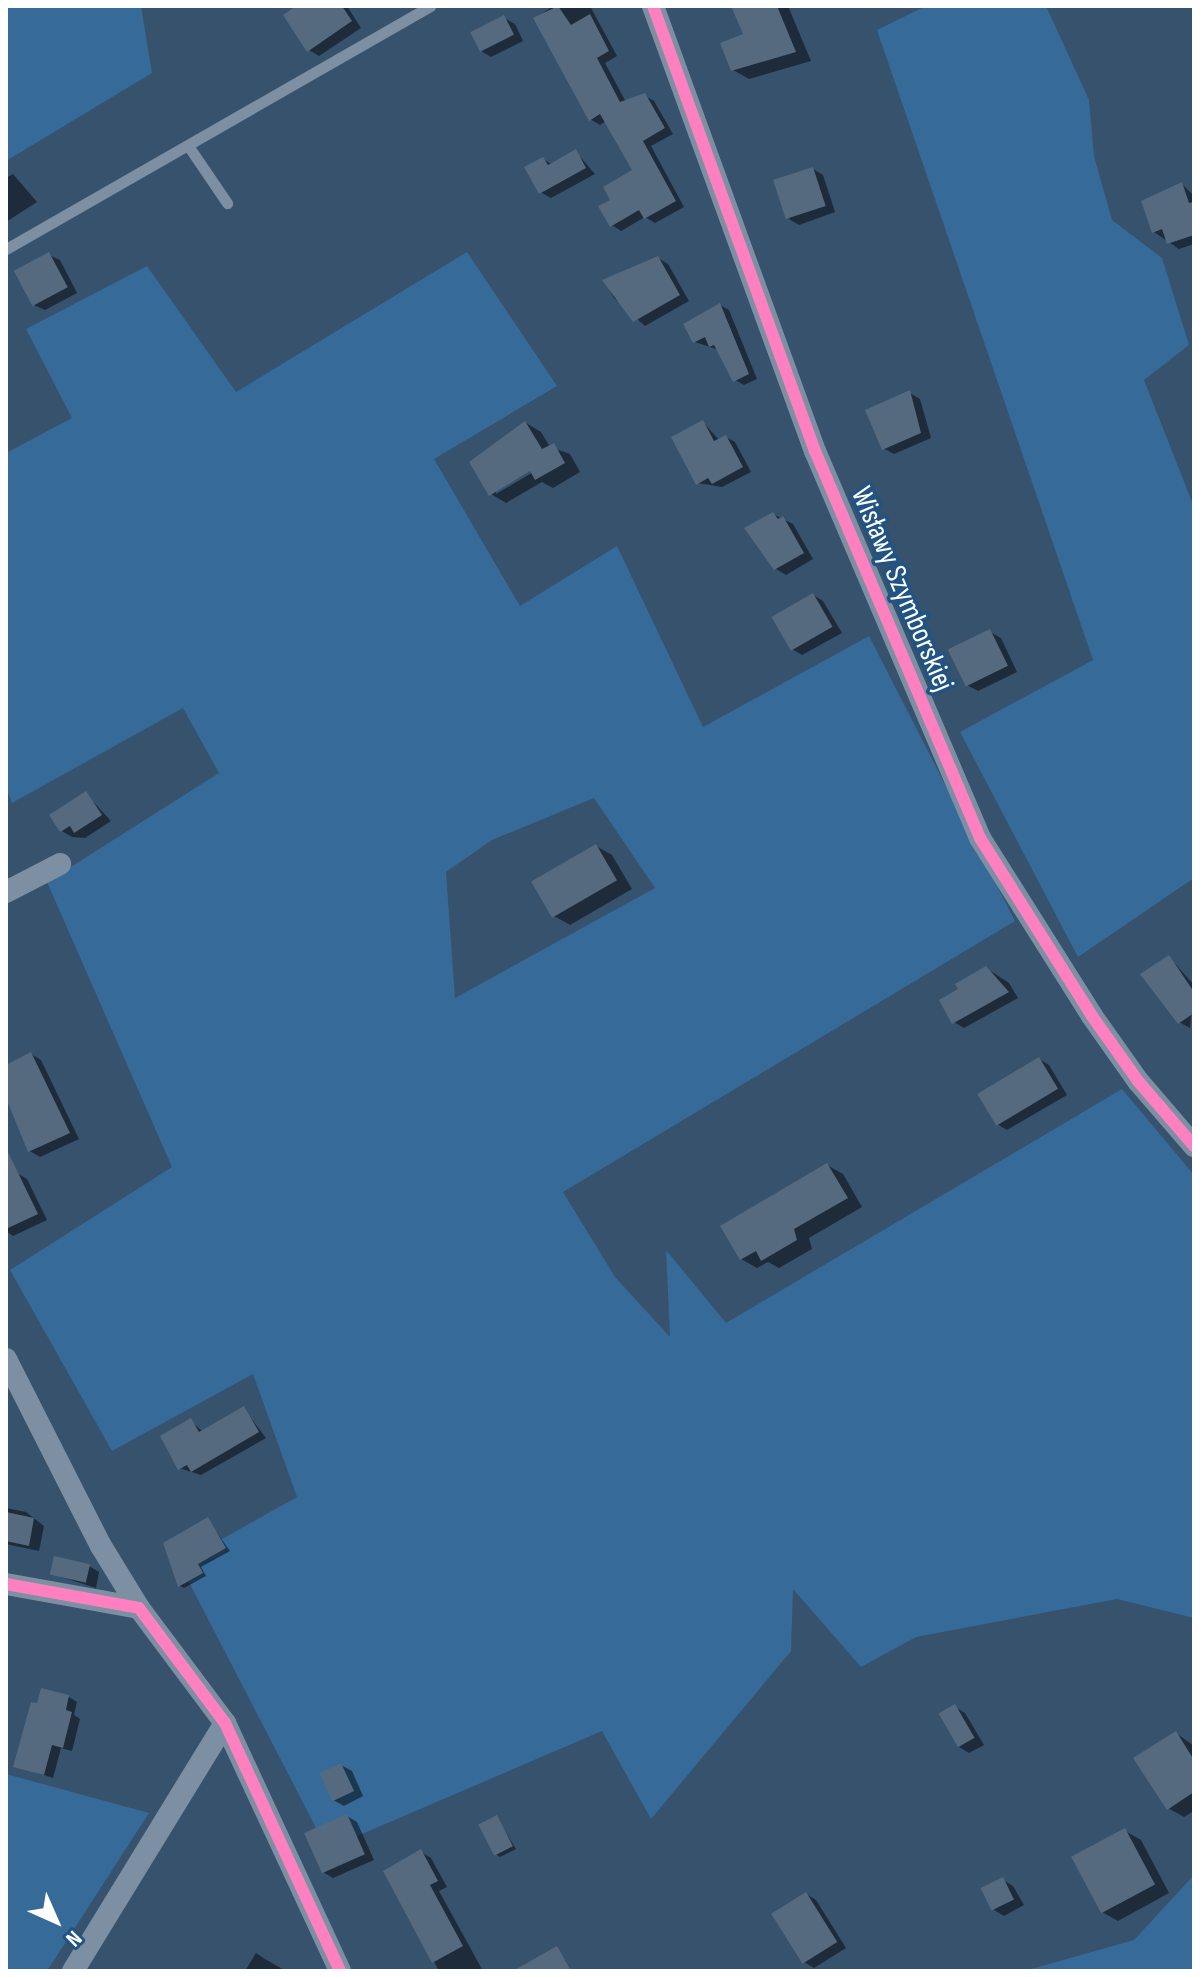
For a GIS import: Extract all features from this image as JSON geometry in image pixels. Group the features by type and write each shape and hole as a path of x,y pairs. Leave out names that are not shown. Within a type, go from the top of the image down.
{"street":[{"name":"Wisławy Szymborskiej","path":"653,6 815,451 980,838 1092,1016 1194,1146"},
{"path":"6,892 60,864"},
{"path":"6,1359 101,1546 139,1608 225,1723 340,1971"},
{"path":"6,1584 139,1608"},
{"path":"73,1971 225,1723"}],"lane":[{"path":"6,249 189,147 430,6"},
{"path":"189,147 227,203"}],"shaded area":[{"path":"6,6 141,6 152,73 6,161"},
{"path":"926,6 1046,6 1089,100 1094,156 1112,220 1162,258 1189,345 1144,380 1194,507 1194,878 1078,957 960,732 1093,660 877,30"},
{"path":"467,252 557,386 434,459 520,606 617,546 703,727 869,636 1015,921 563,1192 615,1277 670,1337 666,1250 726,1323 1122,1089 1194,1175 1194,1618 1117,1599 916,1637 861,1667 793,1589 791,1651 651,1819 602,1731 327,1849 179,1563 297,1497 253,1374 112,1451 10,1270 172,1167 47,882 219,773 183,708 12,803 6,788 6,453 72,418 26,329 147,266 236,392","holes":["594,798 655,888 455,998 446,872 492,840"]},
{"path":"6,1774 149,1813 47,1971 6,1971"},
{"path":"1194,1875 1194,1971 1024,1971 1134,1940"}],"building":[{"path":"296,6 342,6 352,21 307,52 283,15"},
{"path":"558,6 571,25 590,14 609,51 597,58 620,102 645,93 665,128 643,141 676,201 644,219 639,210 610,227 598,206 610,200 603,187 632,170 600,114 589,121 533,18"},
{"path":"731,6 777,6 796,52 731,71 720,43 743,34"},
{"path":"504,15 514,35 480,52 470,32"},
{"path":"576,149 586,168 539,194 524,167 543,157 548,165"},
{"path":"813,167 826,206 786,219 773,180"},
{"path":"1182,182 1189,203 1194,202 1194,235 1167,244 1162,229 1152,233 1141,201"},
{"path":"49,252 68,287 32,306 14,271"},
{"path":"658,256 680,295 633,322 602,280"},
{"path":"720,303 749,374 733,382 714,345 709,347 705,337 693,343 683,324"},
{"path":"910,390 921,433 882,450 865,410"},
{"path":"703,420 714,441 726,435 743,467 712,484 708,478 696,485 671,437"},
{"path":"525,421 542,449 554,443 565,463 535,480 530,471 489,496 469,462"},
{"path":"773,512 778,519 783,516 804,553 774,570 744,528"},
{"path":"813,593 832,627 791,651 771,617"},
{"path":"990,629 1008,666 966,686 948,650"},
{"path":"86,791 102,815 74,833 70,826 60,832 49,815"},
{"path":"596,844 617,880 552,918 531,882"},
{"path":"1169,955 1194,992 1194,1013 1178,1024 1140,974"},
{"path":"986,966 1009,992 952,1024 939,1000 958,989 955,984"},
{"path":"31,1052 70,1133 28,1152 6,1098 6,1065"},
{"path":"1039,1057 1058,1089 996,1126 977,1094"},
{"path":"6,1148 38,1214 6,1229"},
{"path":"827,1163 848,1198 794,1229 797,1240 761,1261 756,1251 740,1260 720,1226"},
{"path":"244,1406 259,1432 191,1472 187,1465 178,1470 160,1436 191,1418 199,1432"},
{"path":"6,1512 34,1518 29,1546 6,1541"},
{"path":"208,1517 226,1548 198,1564 203,1573 178,1587 163,1543"},
{"path":"54,1556 90,1564 86,1583 50,1575"},
{"path":"41,1688 69,1695 66,1710 72,1712 63,1748 52,1745 44,1775 13,1767 31,1702 37,1703"},
{"path":"955,1704 974,1738 958,1747 939,1714"},
{"path":"1176,1731 1194,1760 1194,1792 1167,1810 1133,1758"},
{"path":"341,1763 354,1791 332,1801 319,1773"},
{"path":"347,1814 365,1854 322,1873 304,1833"},
{"path":"497,1815 513,1846 494,1856 478,1825"},
{"path":"1125,1828 1155,1885 1101,1913 1071,1857"},
{"path":"421,1849 438,1881 430,1885 463,1946 432,1963 383,1871"},
{"path":"1003,1877 1014,1899 991,1910 981,1888"},
{"path":"806,1892 837,1942 802,1964 771,1914"},
{"path":"557,1946 571,1971 513,1971"}],"cycle path":[{"path":"653,6 815,451 980,838 1092,1016 1138,1081 1194,1146"},
{"path":"6,1584 139,1608 225,1723 340,1971"}]}
